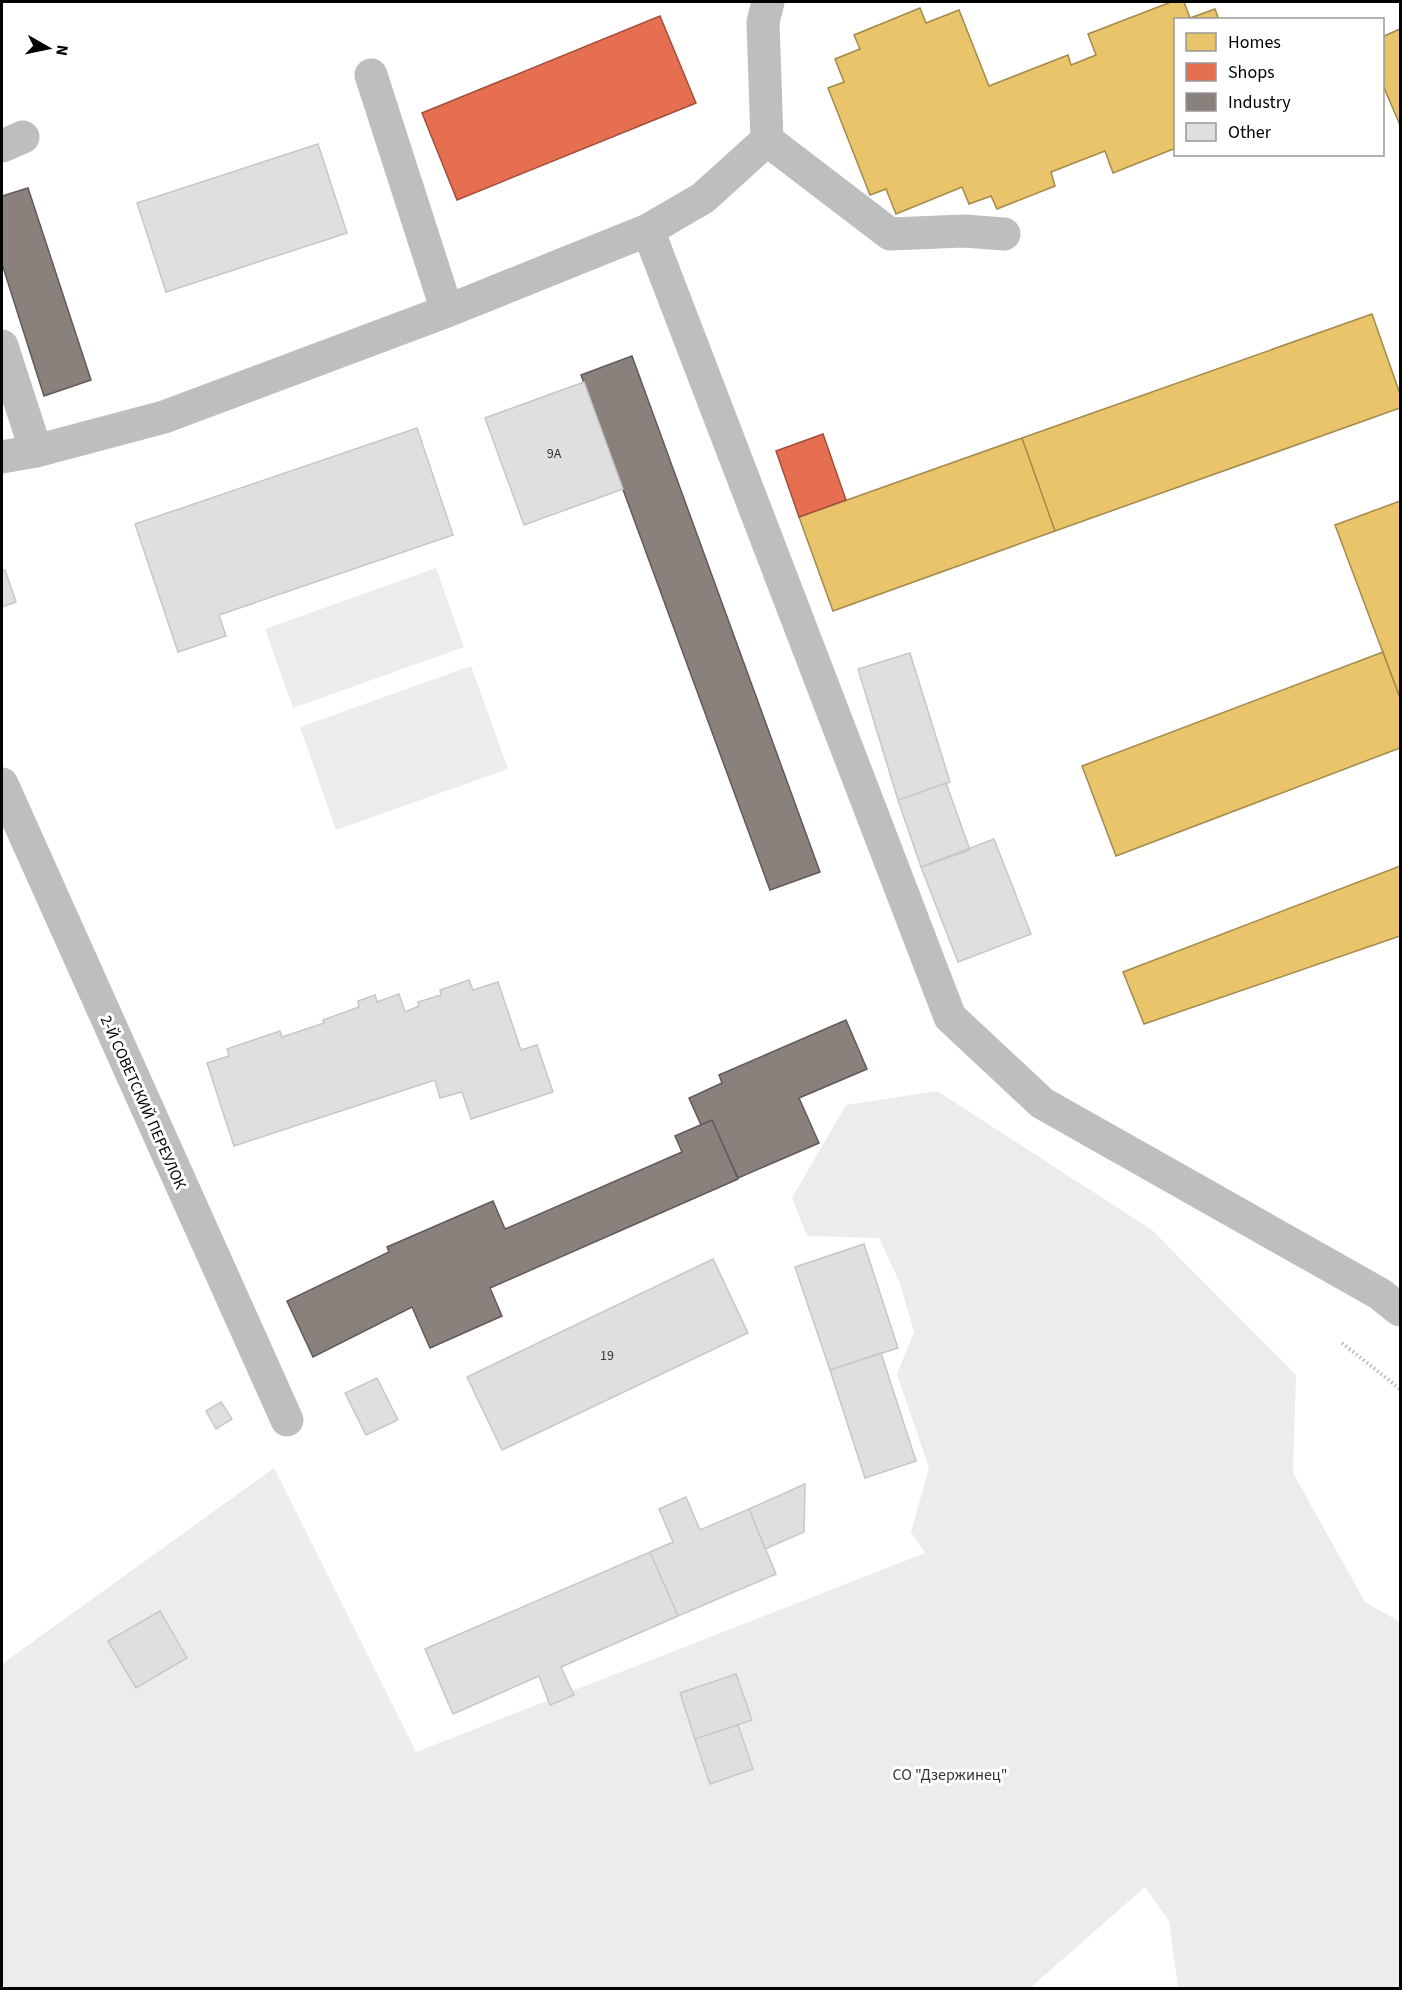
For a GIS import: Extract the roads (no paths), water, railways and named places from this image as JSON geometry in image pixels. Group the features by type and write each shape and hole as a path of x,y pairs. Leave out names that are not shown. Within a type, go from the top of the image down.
{"street":[{"path":"2,457 36,451 164,417 447,311 648,230 703,198 767,140 763,22 768,2"},
{"path":"371,75 447,311"},
{"path":"767,140 890,234 964,231 1004,234"},
{"path":"648,230 950,1017 1042,1103 1390,1302"},
{"path":"2,346 36,451"},
{"name":"2-Й СОВЕТСКИЙ ПЕРЕУЛОК","path":"2,784 287,1420"}],"park label":[{"name":"СО \"Дзержинец\"","path":"950,1774"}]}
